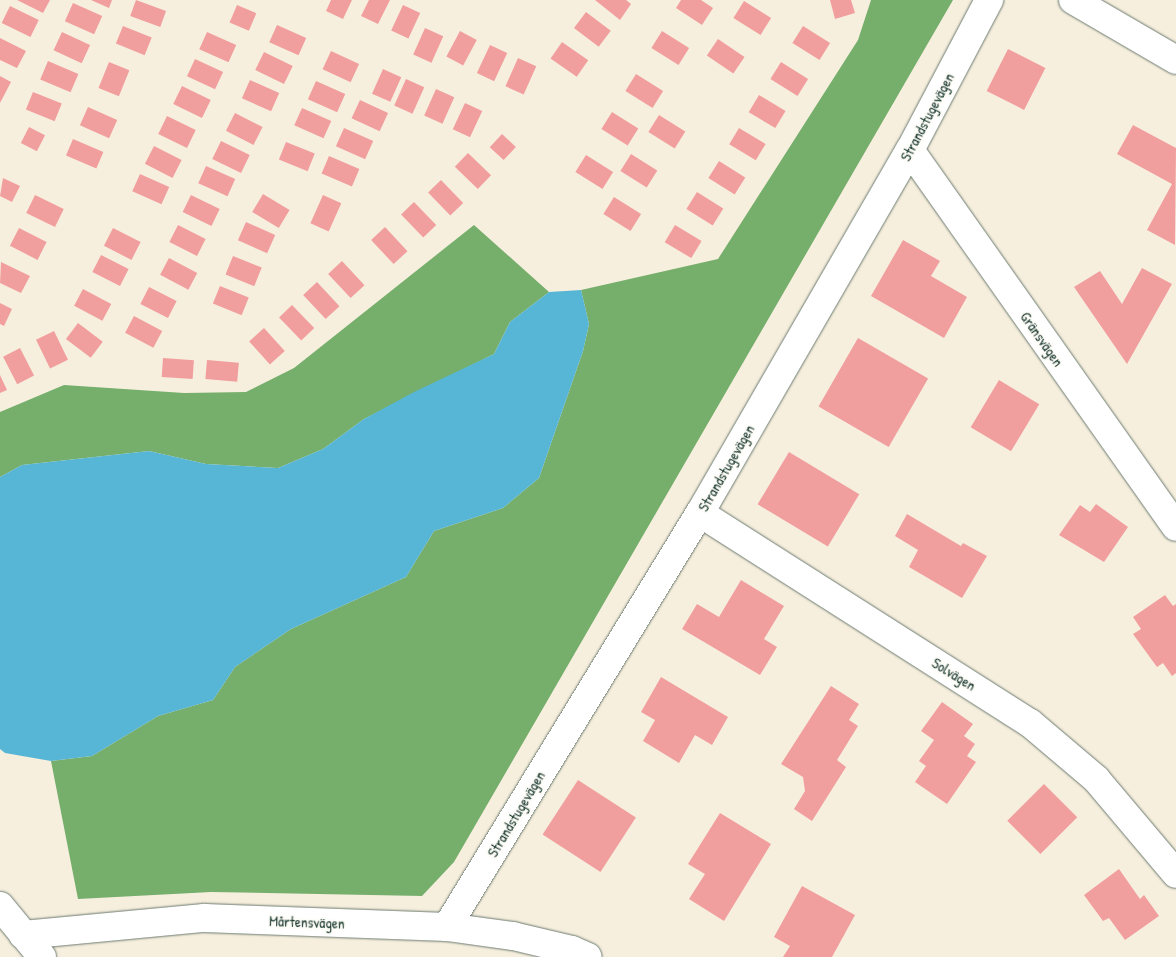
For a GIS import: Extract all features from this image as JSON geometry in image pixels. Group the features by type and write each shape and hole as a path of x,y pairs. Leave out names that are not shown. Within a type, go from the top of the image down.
{"street":[{"name":"Strandstugevägen","path":"447,927 700,513 910,150 989,0"},
{"path":"1073,0 1176,60"},
{"name":"Gränsvägen","path":"910,150 1176,527"},
{"name":"Solvägen","path":"700,513 1030,722 1096,779 1176,874"},
{"path":"0,906 42,957"},
{"name":"Mårtensvägen","path":"24,935 204,918 447,927 513,936 572,950 588,957"}],"green space":[{"path":"871,0 953,0 454,862 422,896 211,892 78,899 51,761 92,756 158,716 213,700 235,667 291,629 406,577 434,531 503,508 539,478 583,351 589,324 581,290 718,259 858,40"},
{"path":"474,225 549,292 510,322 494,354 364,419 323,449 278,468 206,464 149,451 22,465 0,477 0,412 64,385 184,393 246,392 294,368"}],"water":[{"path":"581,290 589,324 583,351 539,478 503,508 434,531 406,577 291,629 235,667 213,700 158,716 92,756 51,761 5,753 0,749 0,477 22,465 149,451 206,464 278,468 323,449 364,419 414,392 494,354 510,322 549,292"}],"building":[{"path":"17,0 50,0 43,13"},
{"path":"91,0 112,0 109,8"},
{"path":"136,0 166,11 160,27 130,16"},
{"path":"331,0 352,0 343,19 326,11"},
{"path":"369,0 390,0 378,24 361,16"},
{"path":"595,0 626,0 631,4 620,20"},
{"path":"681,0 701,0 713,8 702,25 676,8"},
{"path":"830,0 851,0 855,13 835,19"},
{"path":"744,1 771,18 761,35 733,18"},
{"path":"73,3 102,16 94,34 65,21"},
{"path":"237,5 256,13 249,31 230,22"},
{"path":"403,5 420,13 408,38 391,30"},
{"path":"10,6 39,20 30,37 2,23"},
{"path":"586,12 611,31 599,47 574,28"},
{"path":"277,25 306,38 299,55 269,42"},
{"path":"123,26 152,38 145,55 116,44"},
{"path":"803,26 830,43 820,60 792,43"},
{"path":"425,28 443,36 431,63 413,54"},
{"path":"460,31 477,40 463,66 446,57"},
{"path":"662,31 689,48 679,65 651,48"},
{"path":"62,32 90,45 82,63 54,50"},
{"path":"207,32 236,45 229,62 199,49"},
{"path":"0,38 26,51 17,68 0,60"},
{"path":"718,39 745,57 733,73 707,56"},
{"path":"562,42 588,60 577,77 551,58"},
{"path":"490,45 507,53 494,81 477,73"},
{"path":"1008,49 1045,68 1024,110 987,91"},
{"path":"331,51 359,64 351,82 323,69"},
{"path":"264,52 293,66 284,84 255,70"},
{"path":"518,58 536,66 524,94 505,86"},
{"path":"195,59 223,72 215,89 187,76"},
{"path":"48,61 78,74 71,92 40,79"},
{"path":"109,62 129,70 119,96 99,88"},
{"path":"781,62 808,79 798,96 770,79"},
{"path":"383,69 401,77 390,102 372,94"},
{"path":"636,74 663,91 653,108 625,91"},
{"path":"0,76 11,82 0,103"},
{"path":"406,79 424,87 412,114 394,105"},
{"path":"250,80 279,93 271,111 242,98"},
{"path":"316,81 345,94 337,112 308,99"},
{"path":"182,86 211,100 202,118 173,104"},
{"path":"436,89 454,97 442,124 424,115"},
{"path":"33,92 62,104 55,121 26,110"},
{"path":"759,95 786,111 775,128 749,112"},
{"path":"360,100 388,113 380,131 352,118"},
{"path":"465,103 482,111 470,137 453,129"},
{"path":"88,107 117,120 109,138 80,125"},
{"path":"302,108 331,121 324,138 294,125"},
{"path":"612,112 638,128 628,145 601,129"},
{"path":"235,113 263,127 254,145 226,131"},
{"path":"659,115 685,131 675,148 648,132"},
{"path":"167,116 196,130 187,148 158,134"},
{"path":"1133,125 1176,148 1175,245 1147,230 1172,184 1117,154"},
{"path":"29,127 45,135 37,151 21,143"},
{"path":"344,128 373,141 365,159 336,146"},
{"path":"739,128 766,144 756,160 729,144"},
{"path":"502,134 516,147 504,160 490,147"},
{"path":"73,139 103,152 96,168 66,156"},
{"path":"221,141 250,155 241,173 212,159"},
{"path":"286,142 315,154 308,171 279,160"},
{"path":"154,146 182,160 173,178 145,164"},
{"path":"468,153 491,175 478,189 455,167"},
{"path":"631,154 657,170 647,187 620,171"},
{"path":"586,155 613,172 603,189 575,172"},
{"path":"329,156 359,169 352,186 322,173"},
{"path":"719,161 745,177 735,194 708,178"},
{"path":"206,166 235,179 228,196 198,183"},
{"path":"140,174 169,187 162,204 132,191"},
{"path":"3,178 20,186 12,202 0,196"},
{"path":"441,180 463,203 450,216 428,193"},
{"path":"697,192 723,208 713,225 686,209"},
{"path":"263,194 290,210 279,228 252,212"},
{"path":"35,195 64,209 55,227 26,213"},
{"path":"191,195 220,209 211,226 183,212"},
{"path":"323,195 341,203 329,231 310,223"},
{"path":"614,197 641,214 631,231 603,214"},
{"path":"414,202 436,225 423,238 401,215"},
{"path":"246,222 275,235 267,253 238,240"},
{"path":"178,225 206,239 197,256 169,242"},
{"path":"675,225 702,241 691,258 665,242"},
{"path":"385,227 408,251 394,264 371,240"},
{"path":"19,228 47,242 38,260 10,246"},
{"path":"113,228 141,242 132,260 104,246"},
{"path":"903,240 940,261 931,276 967,297 944,338 871,296"},
{"path":"101,255 129,269 120,286 92,272"},
{"path":"233,256 262,268 254,286 226,275"},
{"path":"169,258 197,273 188,290 160,275"},
{"path":"342,261 365,285 351,298 328,274"},
{"path":"1,262 30,276 21,293 0,283"},
{"path":"1142,268 1172,284 1127,364 1074,287 1100,271 1122,304"},
{"path":"317,282 340,306 326,319 303,295"},
{"path":"220,286 249,298 242,315 213,304"},
{"path":"149,287 177,301 168,318 140,304"},
{"path":"83,289 111,304 102,321 74,306"},
{"path":"0,303 12,309 4,326 0,324"},
{"path":"292,305 314,328 301,341 279,318"},
{"path":"134,316 162,331 153,348 125,333"},
{"path":"78,323 103,342 91,358 66,339"},
{"path":"264,328 285,351 270,364 249,341"},
{"path":"54,331 68,360 50,369 36,340"},
{"path":"858,338 928,378 889,447 818,406"},
{"path":"20,348 34,376 17,384 3,357"},
{"path":"163,358 194,360 193,379 162,377"},
{"path":"207,360 239,363 237,382 205,379"},
{"path":"0,375 7,390 0,393"},
{"path":"999,380 1039,404 1011,451 971,427"},
{"path":"789,452 859,494 828,547 758,504"},
{"path":"1096,504 1128,527 1104,562 1059,535 1080,505 1090,512"},
{"path":"907,514 961,546 963,543 987,556 962,598 909,567 918,550 895,536"},
{"path":"741,580 784,606 764,639 777,647 760,675 682,629 697,604 719,617"},
{"path":"1165,595 1173,606 1176,604 1176,673 1172,676 1163,663 1157,667 1133,634 1141,629 1133,617"},
{"path":"661,677 728,717 712,745 695,735 679,763 643,741 655,720 641,712"},
{"path":"831,686 859,704 849,720 858,726 837,760 846,767 812,821 794,809 805,791 803,777 781,764"},
{"path":"942,702 973,724 964,736 975,744 967,756 976,762 947,804 915,782 926,766 919,761 934,740 921,731"},
{"path":"578,780 636,818 600,872 543,835"},
{"path":"1044,784 1077,817 1040,854 1007,821"},
{"path":"720,813 771,844 724,921 689,899 705,874 688,864"},
{"path":"1119,869 1140,899 1144,895 1159,916 1125,940 1109,918 1103,921 1084,895"},
{"path":"802,886 855,915 832,957 783,957 790,946 774,937"}]}
